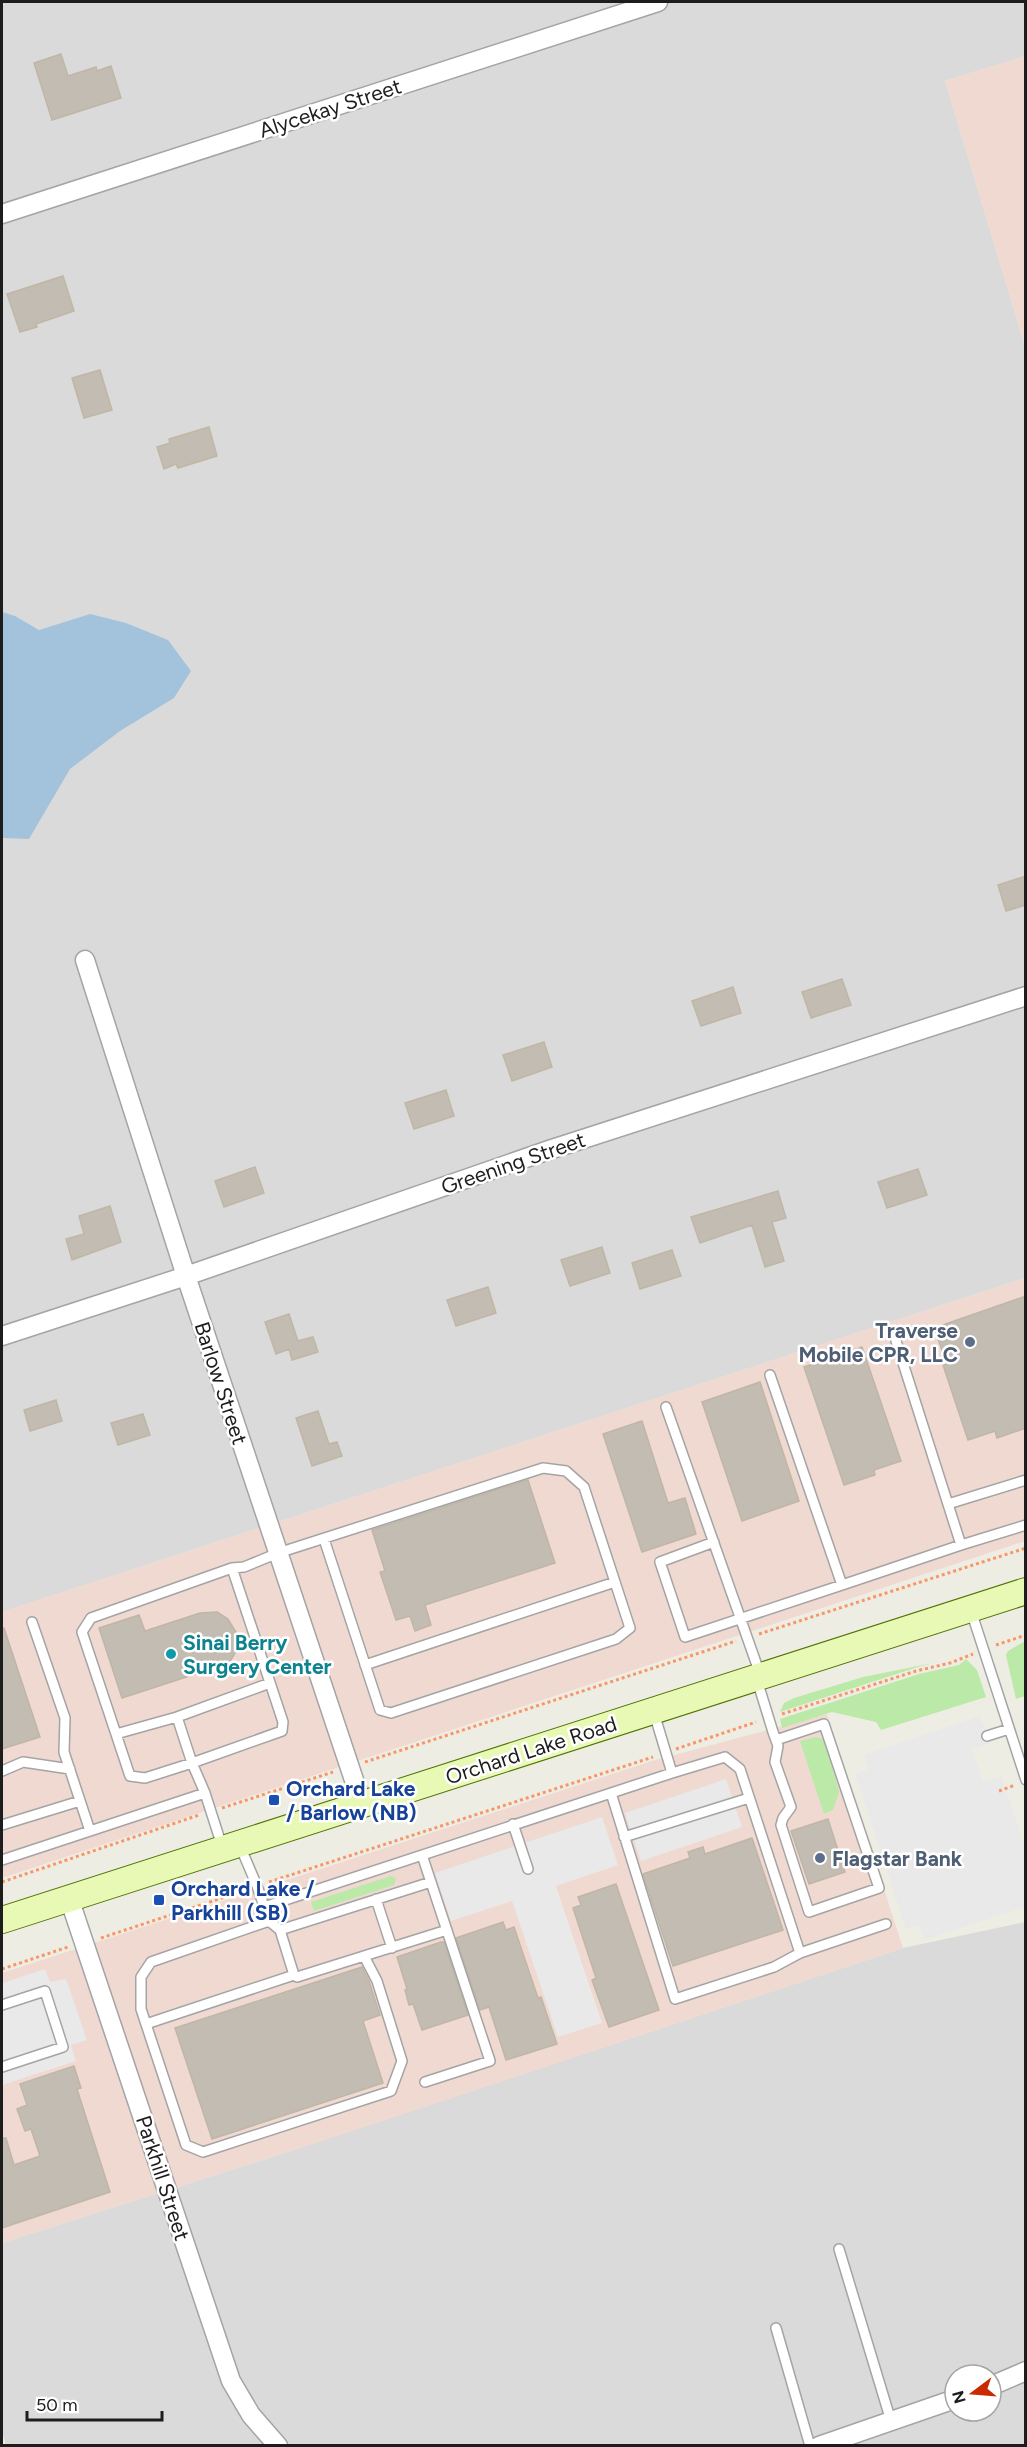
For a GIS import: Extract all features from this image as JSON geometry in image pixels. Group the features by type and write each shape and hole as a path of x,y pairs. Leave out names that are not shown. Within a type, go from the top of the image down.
{"main road":[{"name":"Orchard Lake Road","path":"2,1920 1026,1591"}],"street":[{"name":"Alycekay Street","path":"2,214 658,2"},
{"name":"Barlow Street","path":"85,960 186,1276 362,1804"},
{"name":"Greening Street","path":"2,1336 186,1276 549,1150 1026,996"},
{"name":"Parkhill Street","path":"69,1898 231,2381 251,2415 278,2445"},
{"path":"1003,2381 1026,2372"},
{"path":"819,2445 943,2402"}],"lane":[{"path":"896,1341 961,1545"},
{"path":"770,1375 842,1585"},
{"path":"666,1407 748,1638 769,1718 776,1740 778,1746 775,1762 791,1807 781,1824 809,1912 879,1888 824,1724 776,1740"},
{"path":"232,1568 283,1722 282,1731 145,1778 130,1776 82,1632 91,1618 232,1568 244,1567 278,1553 543,1468 566,1471 584,1487 630,1628 616,1639 391,1713 380,1710 324,1539"},
{"path":"948,1504 1026,1480"},
{"path":"714,1542 660,1562 685,1637 1026,1525"},
{"path":"365,1665 615,1582"},
{"path":"971,1609 1026,1780"},
{"path":"32,1622 65,1718 64,1752 90,1831"},
{"path":"116,1734 177,1717 270,1683"},
{"path":"653,1711 672,1773"},
{"path":"177,1717 211,1811 257,1886 269,1921 280,1930 294,1976"},
{"path":"987,1736 1009,1729"},
{"path":"264,1907 513,1824 725,1757 740,1769 800,1953"},
{"path":"2,1771 23,1762 70,1768"},
{"path":"2,1860 205,1793"},
{"path":"611,1793 675,1999 774,1967 800,1953 886,1924"},
{"path":"624,1837 749,1798"},
{"path":"2,1825 80,1801"},
{"path":"513,1824 528,1869"},
{"path":"422,1855 490,2061 425,2082"},
{"path":"280,1930 431,1882"},
{"path":"376,1899 392,1948"},
{"path":"269,1921 151,1962 141,1977 141,2009 186,2145 203,2152 391,2091 402,2061 377,1981 364,1956"},
{"path":"146,2024 447,1930"},
{"path":"2,2005 45,1991 63,2047 2,2067"},
{"path":"839,2249 891,2421"},
{"path":"776,2328 810,2445"}],"path":[{"path":"2,1881 211,1811 1026,1548"},
{"path":"2,1968 769,1718 916,1671 950,1663 1026,1635"}],"shaded area":[{"path":"2,2 1025,2 1025,56 945,81 1025,346 1025,1278 2,1612"},
{"path":"1026,56 1025,346 945,81"},
{"path":"1025,1278 1025,1541 2,1878 2,1612"},
{"path":"827,1714 903,1948 297,2149 2,2243 2,1973 652,1761"},
{"path":"980,1716 990,1743 972,1750 983,1782 1001,1776 1025,1848 1025,1907 924,1940 919,1925 906,1929 855,1774 869,1769 864,1755"},
{"path":"726,1779 742,1827 641,1861 625,1813"},
{"path":"602,1817 618,1865 556,1886 602,2023 558,2037 512,1901 451,1921 435,1873"},
{"path":"1025,1922 1025,2445 6,2445 2,2432 2,2243 297,2149 903,1948"},
{"path":"45,1969 50,1982 66,1979 87,2040 71,2045 76,2061 2,2085 2,1983"}],"green space":[{"path":"1025,1641 1025,1696 1016,1699 1006,1655 1008,1651"},
{"path":"966,1659 977,1670 986,1697 881,1730 876,1722 832,1712 782,1728 780,1719 919,1674 959,1665"},
{"path":"933,1663 780,1712 784,1703 794,1698 863,1677"},
{"path":"816,1737 823,1739 827,1748 839,1792 833,1810 824,1814 800,1741"},
{"path":"391,1876 396,1878 394,1885 314,1911 311,1902"}],"water":[{"path":"2,612 15,616 39,630 90,614 126,623 168,640 191,671 174,698 120,731 70,769 29,839 2,838"}],"building":[{"path":"61,54 68,76 96,67 97,71 111,66 121,98 52,120 34,63"},
{"path":"63,276 74,311 20,332 7,294"},
{"path":"100,370 112,410 84,418 72,378"},
{"path":"209,427 217,456 178,468 176,464 164,469 157,447 170,443 169,439"},
{"path":"1026,876 1026,905 1006,911 998,885"},
{"path":"842,979 851,1005 811,1018 802,992"},
{"path":"733,987 741,1013 701,1026 692,1001"},
{"path":"544,1042 552,1067 512,1081 503,1055"},
{"path":"446,1090 454,1116 414,1129 405,1103"},
{"path":"255,1167 264,1193 224,1207 215,1181"},
{"path":"918,1169 927,1195 887,1208 878,1182"},
{"path":"778,1191 786,1218 772,1222 784,1261 765,1267 752,1225 700,1243 691,1217"},
{"path":"110,1206 121,1242 72,1260 66,1239 84,1234 79,1216"},
{"path":"602,1247 610,1273 570,1286 561,1260"},
{"path":"672,1250 681,1276 640,1289 632,1263"},
{"path":"488,1287 496,1313 456,1326 447,1300"},
{"path":"1026,1296 1026,1428 997,1438 995,1431 968,1440 943,1365 947,1364 934,1328"},
{"path":"289,1314 298,1341 313,1337 318,1352 292,1360 289,1349 276,1354 265,1322"},
{"path":"862,1347 901,1461 874,1470 875,1475 844,1485 804,1367"},
{"path":"760,1382 799,1501 742,1521 702,1402"},
{"path":"56,1400 62,1421 30,1431 24,1410"},
{"path":"318,1411 329,1444 337,1442 342,1456 312,1466 296,1418"},
{"path":"143,1414 150,1435 118,1445 111,1423"},
{"path":"642,1421 668,1503 685,1498 696,1534 642,1552 603,1434"},
{"path":"528,1480 555,1563 425,1605 431,1625 415,1631 410,1616 396,1620 380,1572 385,1571 372,1530"},
{"name":"Sinai Berry Surgery Center","path":"217,1612 228,1619 236,1632 238,1648 231,1660 217,1667 122,1698 99,1628 139,1615 145,1631 200,1613"},
{"path":"4,1628 40,1737 2,1749 2,1629"},
{"name":"Flagstar Bank","path":"828,1819 845,1872 809,1884 791,1831"},
{"path":"752,1838 783,1930 673,1966 643,1874 690,1858 688,1852 703,1847 705,1854"},
{"path":"616,1884 659,2010 609,2027 592,1980 596,1978 573,1908 581,1905 578,1897"},
{"path":"503,1922 506,1930 514,1927 538,1998 541,1997 557,2044 506,2060 489,2007 480,2010 456,1938"},
{"path":"444,1942 468,2015 422,2030 413,2004 409,2005 405,1990 407,1989 397,1957"},
{"path":"362,1967 380,2015 363,2021 383,2083 212,2139 175,2028"},
{"path":"74,2066 81,2088 77,2089 110,2192 2,2228 2,2138 6,2138 14,2165 40,2156 31,2129 25,2131 17,2109 27,2105 20,2084"}],"place":[{"name":"Traverse Mobile CPR, LLC","path":"970,1342"},
{"name":"Sinai Berry Surgery Center","path":"171,1654"},
{"name":"Orchard Lake / Barlow (NB)","path":"274,1800"},
{"name":"Flagstar Bank","path":"820,1858"},
{"name":"Orchard Lake / Parkhill (SB)","path":"159,1900"}]}
